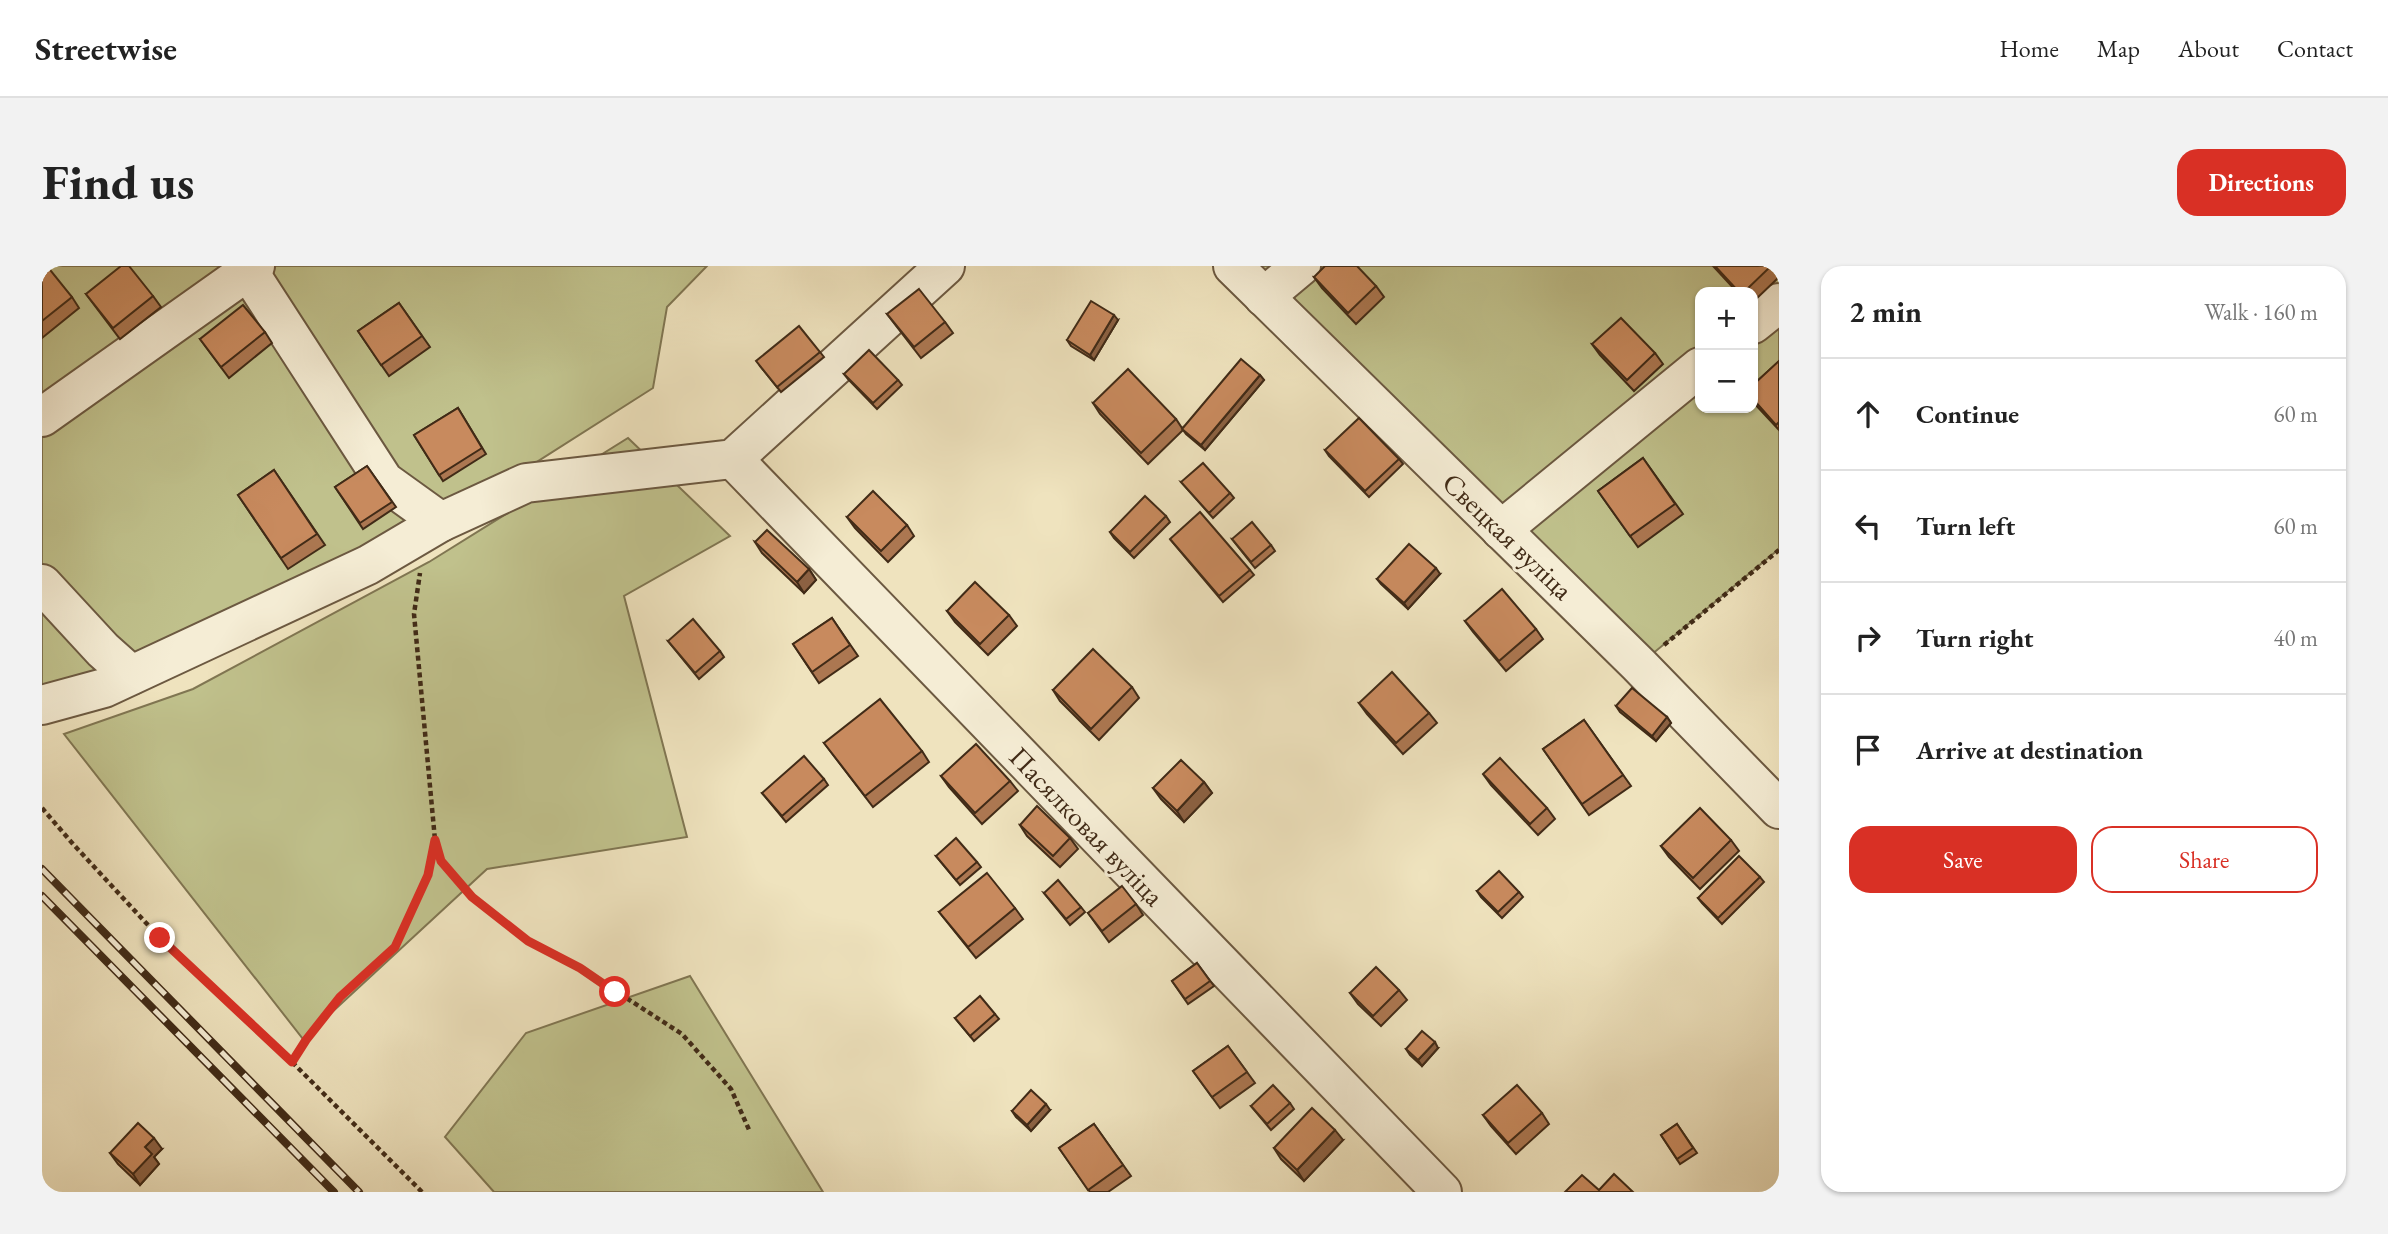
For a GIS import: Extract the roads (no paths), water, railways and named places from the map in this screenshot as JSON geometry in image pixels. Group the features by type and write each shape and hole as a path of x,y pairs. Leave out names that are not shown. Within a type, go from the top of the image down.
{"street":[{"path":"42,705 104,688 368,565 433,527 526,483 733,459 945,266"},
{"name":"Свецкая вуліца","path":"1233,266 1639,665 1779,809"},
{"path":"1264,297 1301,266"},
{"path":"42,417 249,268 384,481 433,527"},
{"path":"1758,320 1779,303"},
{"path":"1501,530 1695,371"},
{"name":"Пасялковая вуліца","path":"733,459 1442,1192"},
{"path":"42,584 103,650 131,675"}],"railway":[{"path":"42,869 359,1192"},
{"path":"42,896 334,1192"}]}
